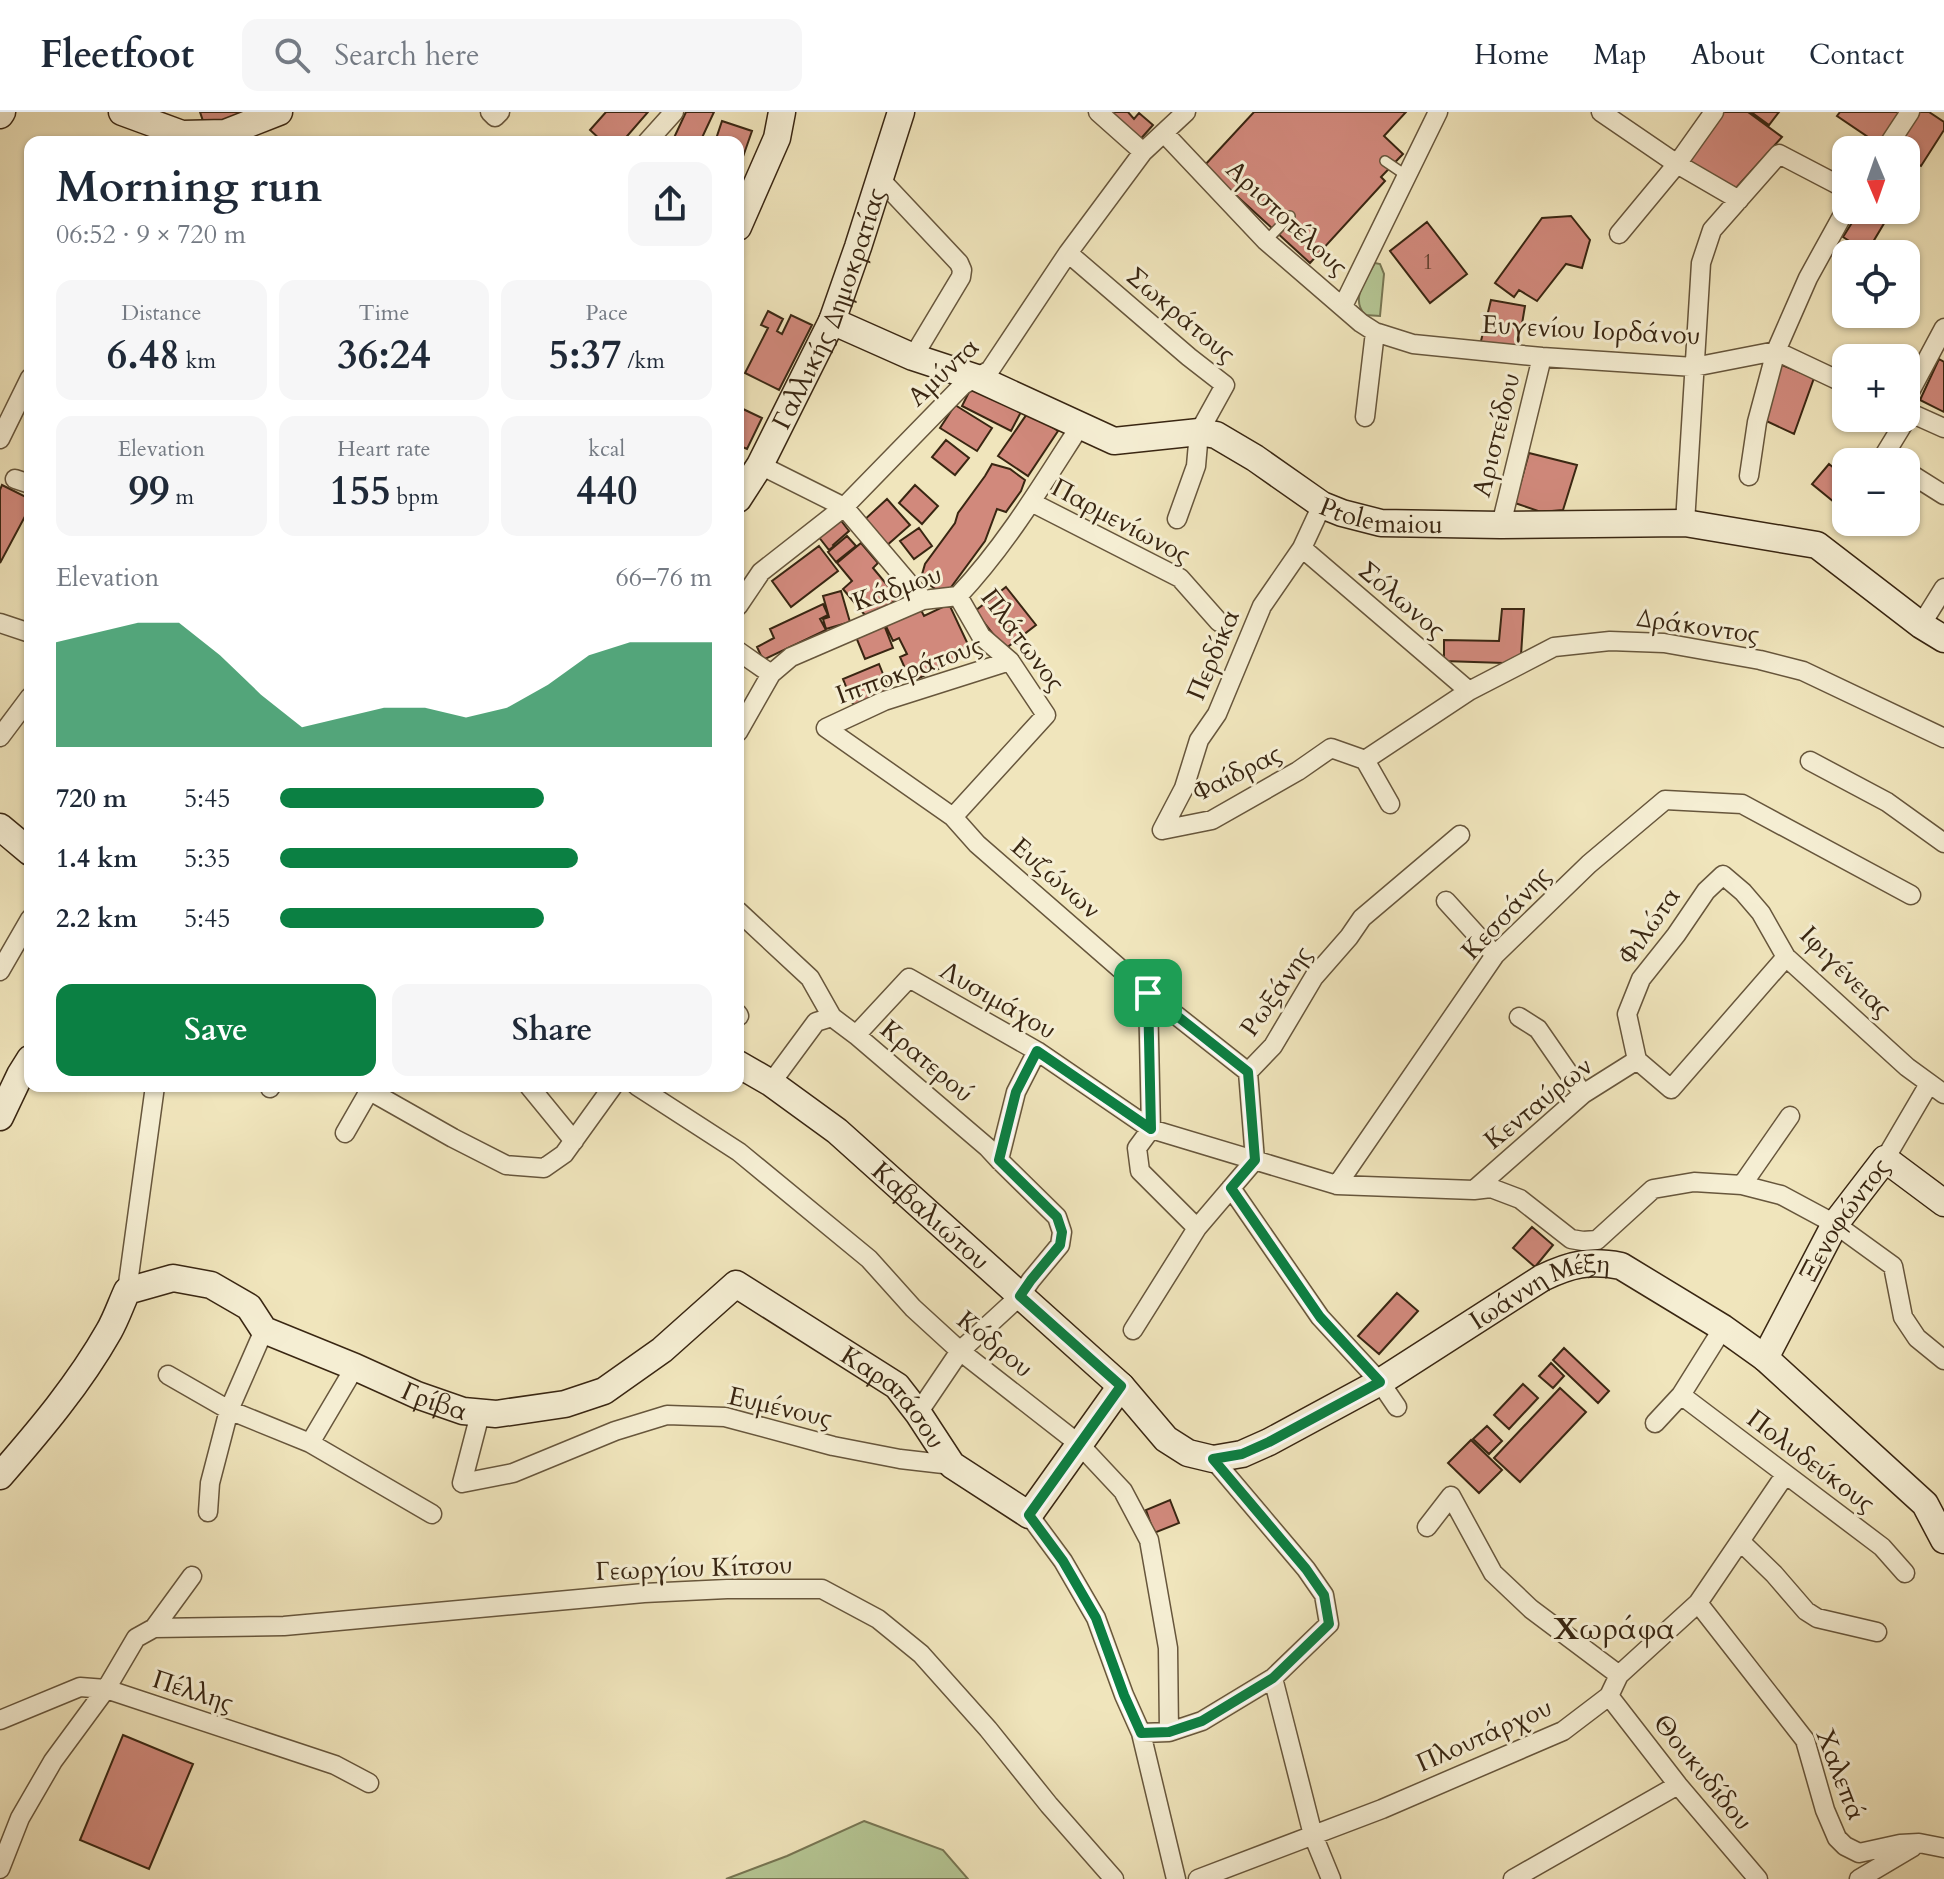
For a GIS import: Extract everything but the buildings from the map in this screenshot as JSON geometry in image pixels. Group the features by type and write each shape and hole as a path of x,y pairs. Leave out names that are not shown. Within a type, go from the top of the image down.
{"street":[{"path":"122,112 182,134 225,133 279,112"},
{"path":"652,136 674,112"},
{"path":"744,212 777,138 782,112"},
{"name":"Γαλλικής Δημοκρατίας","path":"744,490 760,465 832,321 901,112"},
{"path":"1098,112 1143,152"},
{"name":"Αμύντα","path":"744,597 761,572 844,507 963,385 990,370 1068,253 1143,152 1186,112"},
{"path":"1343,306 1438,112"},
{"path":"1601,112 1677,164 1739,200"},
{"path":"1619,234 1677,164 1714,112"},
{"path":"1894,136 1910,112"},
{"name":"Αριστοτέλους","path":"1164,133 1266,241 1375,332"},
{"path":"1685,523 1701,263 1712,230 1779,154 1832,182"},
{"path":"880,179 959,263 962,270 961,277 913,357"},
{"path":"1749,476 1757,422 1776,351 1808,278 1838,224"},
{"name":"Σωκράτους","path":"1068,253 1225,385 1199,432 1196,466 1177,519"},
{"name":"Ptolemaiou","path":"832,321 913,357 977,378 1114,441 1199,432 1216,435 1322,505 1381,523 1685,523 1817,545 1933,632"},
{"path":"1920,380 1944,328"},
{"path":"1365,417 1375,332"},
{"name":"Ευγενίου Ιορδάνου","path":"1375,332 1420,345 1694,367 1776,351"},
{"path":"1776,351 1832,377"},
{"name":"Αριστείδου","path":"1501,525 1542,357"},
{"path":"0,439 24,390"},
{"path":"1920,415 1944,428"},
{"name":"Κάδμου","path":"744,721 771,674 791,657 923,600 958,596 1031,502 1080,426"},
{"path":"760,465 844,507 923,600"},
{"path":"1920,480 1944,495"},
{"name":"Παρμενίωνος","path":"1031,502 1180,578 1219,622"},
{"name":"Περδίκα","path":"1162,830 1184,788 1199,740 1217,714 1262,606 1302,548 1322,505"},
{"name":"Σόλωνος","path":"1302,548 1469,691"},
{"path":"1933,632 1944,588"},
{"name":"Πλάτωνος","path":"953,817 1046,715 1010,661 981,636 958,596"},
{"path":"0,623 24,631"},
{"name":"Δράκοντος","path":"1365,760 1469,691 1554,647 1610,641 1664,643 1803,671 1944,738"},
{"path":"744,655 771,674"},
{"name":"Ιπποκράτους","path":"826,728 884,701 1010,661"},
{"path":"0,737 24,705"},
{"name":"Ευζώνων","path":"826,728 953,817 977,844 1148,993 1248,1072"},
{"name":"Φαίδρας","path":"1162,830 1212,820 1298,771 1331,748 1365,760"},
{"path":"1365,760 1390,804"},
{"path":"1810,761 1887,802 1944,843"},
{"name":"Κεσσάνης","path":"1337,1185 1495,955 1589,864 1665,800 1742,804 1911,895"},
{"path":"0,827 24,847"},
{"name":"Ρωξάνης","path":"1255,1160 1248,1072 1273,1046 1314,977 1362,918 1460,835"},
{"name":"Ιφιγένειας","path":"1723,875 1761,913 1786,957 1907,1067 1937,1089"},
{"name":"Φιλώτα","path":"1637,1060 1627,1014 1641,979 1706,891 1723,875"},
{"path":"1446,901 1495,955"},
{"path":"744,917 810,978 832,1017 856,1035"},
{"path":"0,971 24,929"},
{"path":"1637,1060 1671,1089 1786,957"},
{"name":"Λυσιμάχου","path":"856,1035 909,978 1037,1051 1151,1129 1337,1185 1491,1188 1520,1199 1571,1239 1597,1240 1653,1189 1694,1182 1742,1185 1781,1195 1835,1224 1893,1266 1903,1317 1917,1338 1944,1360"},
{"path":"1148,993 1151,1129 1137,1148 1140,1171 1197,1228"},
{"path":"771,1083 816,1022 832,1017"},
{"path":"1519,1017 1538,1029 1583,1094"},
{"name":"Κρατερού","path":"856,1035 987,1147 1057,1217 1062,1232 1060,1245 1020,1296"},
{"name":"Κρατερού","path":"999,1160 1016,1092 1037,1051"},
{"name":"Κενταύρων","path":"1474,1190 1583,1094 1637,1060"},
{"name":"Καβαλιώτου","path":"744,1067 837,1131 1121,1386 1166,1439 1188,1453 1213,1459 1306,1569 1324,1595 1329,1624 1273,1678"},
{"path":"0,1117 24,1069"},
{"name":"Ξενοφώντος","path":"1765,1358 1835,1224 1937,1089"},
{"path":"0,1476 79,1379 110,1329 127,1291 154,1092"},
{"path":"345,1133 369,1092"},
{"path":"376,1092 453,1138 506,1165 544,1168 564,1154 609,1092"},
{"path":"534,1092 574,1141"},
{"name":"Κόδρου","path":"646,1092 739,1152 869,1259 913,1308 960,1351 1079,1444 1123,1491 1149,1540 1168,1648 1169,1732"},
{"path":"1742,1185 1790,1116"},
{"path":"1885,1159 1944,1203"},
{"path":"1133,1330 1197,1228 1255,1160"},
{"path":"1231,1188 1320,1317 1380,1382 1397,1407"},
{"name":"Ιωάννη Μέξη","path":"1213,1459 1242,1454 1269,1442 1380,1382 1542,1278 1564,1267 1602,1263 1621,1266 1723,1328 1765,1358 1925,1504 1944,1540"},
{"name":"Γρίβα","path":"127,1291 173,1278 211,1285 249,1307 264,1330 417,1395 463,1411 496,1414 565,1404 604,1391 662,1350 736,1284"},
{"name":"Καρατάσου","path":"736,1284 897,1386 952,1465 1029,1515 1063,1561 1096,1618 1141,1733 1176,1879"},
{"path":"918,1413 960,1351 1020,1296"},
{"path":"1655,1423 1681,1395 1723,1328"},
{"path":"208,1512 210,1483 229,1410 264,1330"},
{"path":"310,1443 355,1367"},
{"path":"168,1375 229,1410 310,1443 432,1514"},
{"path":"1029,1515 1121,1386"},
{"name":"Πολυδεύκους","path":"1681,1395 1882,1547 1905,1573"},
{"name":"Ευμένους","path":"480,1414 462,1483 513,1473 615,1431 667,1415 725,1417 833,1446 952,1465"},
{"name":"Πλουτάρχου","path":"1198,1879 1382,1809 1563,1731 1609,1696 1619,1675 1698,1603 1785,1475"},
{"path":"1427,1527 1451,1496 1493,1573 1531,1609 1619,1675"},
{"path":"1741,1542 1806,1611 1817,1618 1877,1632"},
{"path":"0,1869 20,1818 53,1761 106,1689 136,1638 154,1628 192,1576"},
{"name":"Γεωργίου Κίτσου","path":"154,1628 284,1626 657,1592 822,1589 878,1619 921,1654 1114,1879"},
{"name":"Χαλεπά","path":"1698,1603 1805,1740 1825,1810 1837,1838 1845,1846 1859,1853 1900,1844 1919,1843 1944,1848"},
{"path":"1141,1733 1169,1732 1202,1721 1273,1678 1313,1835 1331,1879"},
{"name":"Πέλλης","path":"0,1720 80,1687 106,1689 335,1765 369,1783"},
{"name":"Θουκυδίδου","path":"1609,1696 1678,1785 1758,1879"},
{"path":"1513,1879 1678,1785"},
{"path":"1859,1879 1919,1843"}],"lane":[{"path":"1385,161 1407,176"},
{"path":"1266,241 1290,216"}],"green space":[{"path":"1375,263 1380,264 1384,274 1380,316 1365,315 1359,302 1361,289"},
{"path":"864,1821 943,1850 968,1879 726,1879 787,1856"}],"district":[{"name":"Χωράφα","path":"1614,1629"}],"route":[{"path":"1148,993 1248,1072 1255,1160 1231,1188 1320,1317 1380,1382 1269,1442 1242,1454 1213,1459 1306,1569 1324,1595 1329,1624 1273,1678 1202,1721 1169,1732 1141,1733 1096,1618 1063,1561 1029,1515 1121,1386 1020,1296 1060,1245 1062,1232 1057,1217 999,1160 1016,1092 1037,1051 1151,1129 1148,993"}]}
